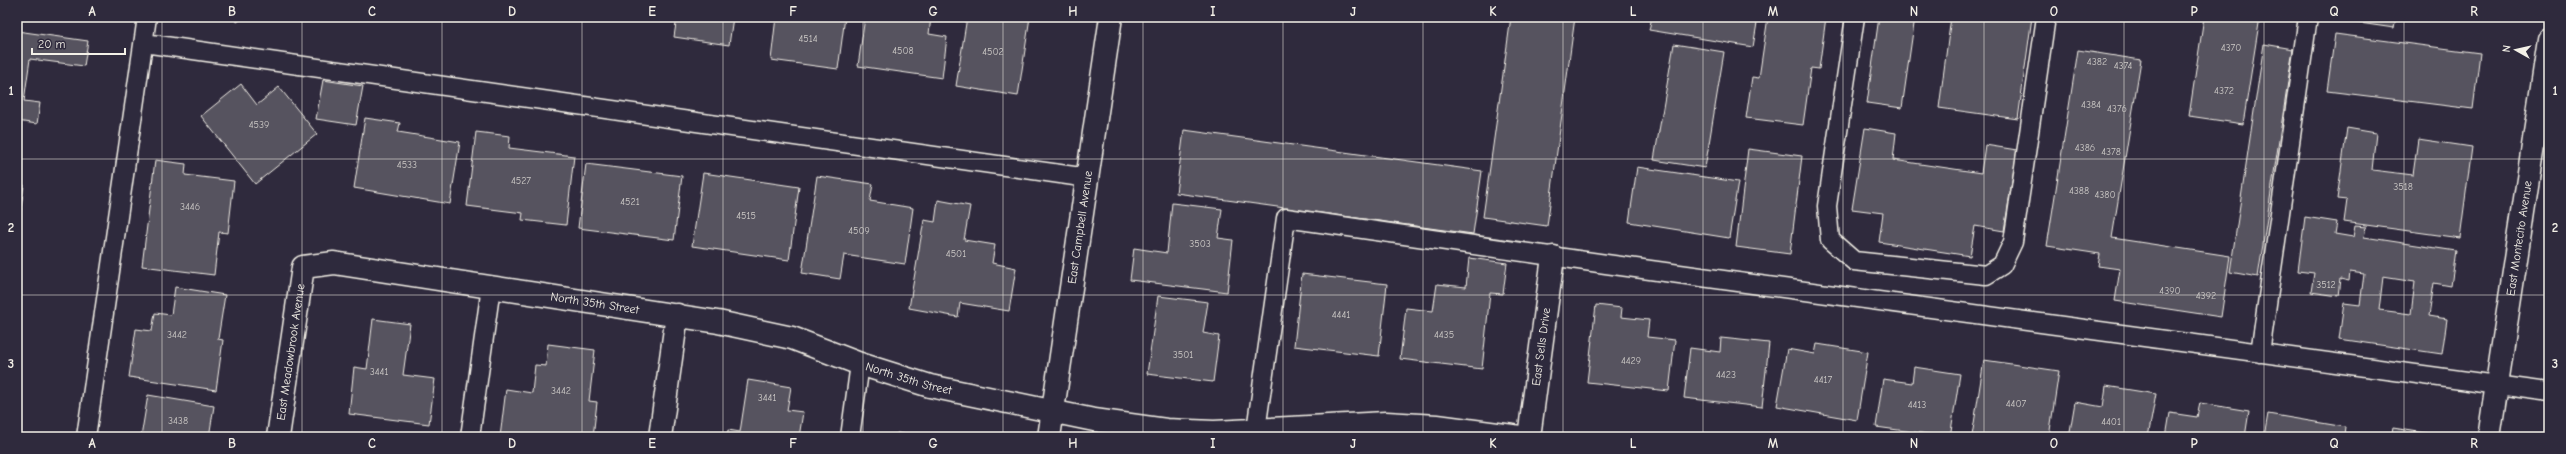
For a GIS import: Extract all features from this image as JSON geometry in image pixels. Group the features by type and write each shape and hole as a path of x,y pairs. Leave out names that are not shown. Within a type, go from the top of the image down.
{"street":[{"name":"East Campbell Avenue","path":"1049,437 1111,17"},
{"name":"East Montecito Avenue","path":"2489,437 2549,40"},
{"name":"East Sells Drive","path":"1528,437 1553,257"},
{"name":"North 35th Street","path":"303,267 334,263 718,322 792,338 860,364 930,386 1094,420 1166,430 1255,434 1386,423 1436,431 1520,437"},
{"name":"East Meadowbrook Avenue","path":"278,437 303,267"},
{"path":"660,437 678,316"}],"lane":[{"path":"86,437 147,17"},
{"path":"1855,17 1827,206 1830,240 1854,261 1986,275 2002,266 2013,242 2046,17"},
{"path":"2260,353 2308,17"},
{"path":"144,43 1088,178"},
{"path":"1255,434 1286,218 1553,257 2549,392"},
{"path":"470,437 492,287"},
{"path":"850,437 860,364"}],"building":[{"path":"234,17 245,17 237,22"},
{"path":"677,17 733,17 729,45 674,37"},
{"path":"776,17 845,17 838,69 771,60"},
{"path":"865,17 931,17 929,34 947,37 942,78 858,66"},
{"path":"967,17 1030,17 1018,96 956,86"},
{"path":"1511,17 1575,17 1547,226 1483,217"},
{"path":"1652,17 1758,17 1753,47 1649,30"},
{"path":"1768,17 1826,17 1819,69 1811,68 1803,125 1746,118 1752,77 1759,78"},
{"path":"1879,17 1915,17 1902,108 1867,103"},
{"path":"1951,17 2032,17 2018,119 1939,108"},
{"path":"2204,17 2260,17 2243,124 2189,116"},
{"path":"2340,17 2396,17 2394,28 2339,20"},
{"path":"17,31 88,41 84,66 30,59 24,101 40,103 37,124 17,121"},
{"path":"2335,34 2480,53 2473,109 2327,91"},
{"path":"1674,44 1724,52 1705,168 1654,160"},
{"path":"2264,44 2293,49 2258,277 2230,272"},
{"path":"2078,50 2141,60 2112,238 2230,256 2221,317 2115,301 2120,269 2098,266 2100,254 2047,246"},
{"path":"323,80 363,86 356,125 316,119"},
{"path":"241,84 257,105 279,87 317,134 255,184 201,116"},
{"path":"365,118 400,123 398,132 460,142 450,204 354,188"},
{"path":"1865,128 1896,133 1893,160 1981,173 1985,145 2017,150 2004,231 1975,226 1970,256 1879,242 1883,213 1852,209"},
{"path":"2347,128 2376,133 2372,170 2413,175 2418,139 2472,147 2460,238 2344,222 2347,200 2337,199"},
{"path":"1184,130 1482,171 1473,234 1176,193"},
{"path":"476,132 510,136 509,148 574,156 566,225 522,220 523,213 467,206"},
{"path":"1748,149 1802,156 1790,254 1736,247"},
{"path":"155,160 186,164 185,175 234,181 228,233 219,232 214,275 142,266"},
{"path":"586,164 682,176 674,240 578,228"},
{"path":"1637,167 1738,182 1729,238 1629,222"},
{"path":"703,173 799,187 789,260 692,246"},
{"path":"817,176 873,184 870,201 913,208 905,264 844,255 840,279 802,273"},
{"path":"17,184 24,185 17,239"},
{"path":"938,200 970,206 964,240 995,245 992,263 1016,268 1009,311 960,303 958,317 909,308 924,220 935,222"},
{"path":"1172,203 1222,209 1218,238 1233,240 1227,292 1130,280 1134,248 1167,253"},
{"path":"2305,217 2337,222 2335,234 2353,237 2355,226 2366,227 2364,237 2456,251 2451,286 2434,283 2429,316 2447,319 2442,354 2339,339 2344,303 2360,305 2364,274 2350,272 2349,281 2340,279 2338,296 2311,292 2314,273 2298,271","holes":["2383,277 2415,282 2411,314 2379,310"]},
{"path":"1469,258 1507,263 1503,294 1490,293 1482,369 1400,359 1406,308 1433,311 1437,284 1466,287"},
{"path":"1302,274 1387,284 1379,356 1294,346"},
{"path":"175,287 225,295 218,339 223,340 216,390 129,377 136,329 152,331 155,313 171,315"},
{"path":"1158,296 1208,302 1203,333 1219,336 1213,382 1147,374"},
{"path":"1596,305 1622,308 1621,317 1649,320 1647,337 1675,340 1669,391 1587,382"},
{"path":"373,319 410,324 403,375 435,379 429,424 349,414 354,367 367,369"},
{"path":"1721,338 1769,343 1762,407 1684,398 1690,348 1720,352"},
{"path":"548,344 595,350 589,401 597,402 593,437 500,437 506,389 532,393 535,365 546,366"},
{"path":"1817,344 1868,352 1857,420 1777,406 1787,349 1815,354"},
{"path":"1984,360 2059,371 2049,437 1972,436"},
{"path":"1914,367 1960,374 1950,437 1876,427 1883,379 1912,383"},
{"path":"748,380 791,387 787,410 803,412 799,437 727,437 728,430 740,432"},
{"path":"2106,386 2156,394 2148,437 2069,437 2075,402 2103,407"},
{"path":"148,395 214,406 209,437 141,437"},
{"path":"2200,403 2249,411 2245,437 2166,437 2170,413 2197,417"},
{"path":"2268,414 2345,427 2344,437 2264,437"},
{"path":"2393,428 2444,436 2444,437 2391,437"},
{"path":"897,433 923,437 896,437"}]}
